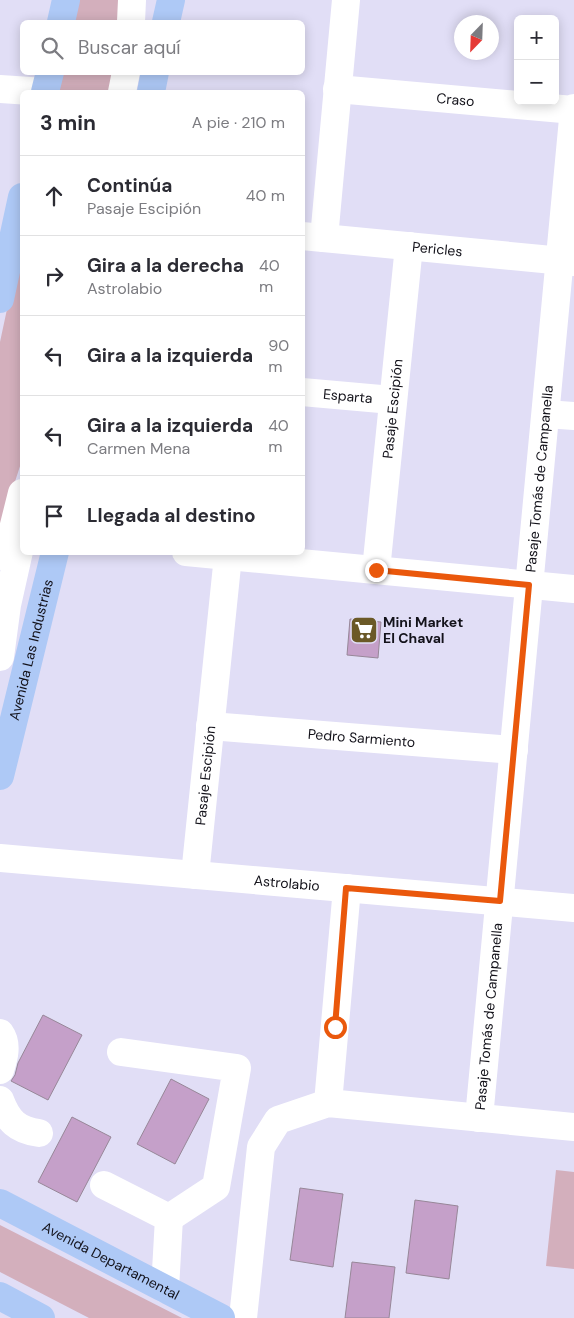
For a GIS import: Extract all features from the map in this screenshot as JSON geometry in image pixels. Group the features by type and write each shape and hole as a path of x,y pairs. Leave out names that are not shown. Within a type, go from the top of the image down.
{"main road":[{"path":"61,20 66,0"},
{"path":"166,20 171,0"},
{"path":"46,90 49,75"},
{"path":"152,90 155,75"},
{"path":"0,299 20,205"},
{"name":"Avenida Las Industrias","path":"0,776 54,555"},
{"name":"Avenida Departamental","path":"0,1203 221,1318"},
{"path":"0,1296 41,1318"}],"street":[{"path":"131,20 132,0"},
{"path":"141,20 143,0"},
{"path":"313,237 337,89 346,0"},
{"path":"122,90 125,75"},
{"path":"133,90 136,75"},
{"path":"0,89 20,90"},
{"name":"Craso","path":"337,89 574,109"},
{"name":"Pasaje Tomás de Campanella","path":"479,1118 546,414 567,261 574,109"},
{"name":"Pericles","path":"313,237 567,261"},
{"name":"Pasaje Escipión","path":"376,570 409,246"},
{"name":"Esparta","path":"305,392 392,400"},
{"path":"546,414 574,416"},
{"path":"0,580 17,515"},
{"path":"0,658 17,515"},
{"path":"218,555 574,589"},
{"name":"Pasaje Escipión","path":"195,875 228,556"},
{"name":"Pedro Sarmiento","path":"210,726 514,750"},
{"name":"Astrolabio","path":"0,858 574,908"},
{"path":"328,1103 346,888"},
{"path":"0,1033 5,1043 0,1070"},
{"path":"121,1052 237,1068 216,1186 169,1218"},
{"path":"0,1100 6,1114 15,1125 22,1129 39,1133"},
{"path":"243,1318 261,1147 278,1120 328,1103 574,1127"},
{"path":"104,1185 169,1218"},
{"path":"165,1289 169,1218"}],"shaded area":[{"path":"75,0 119,0 122,20 70,20"},
{"path":"59,75 115,75 111,90 55,90"},
{"path":"20,248 20,466 0,528 0,342"},
{"path":"556,1170 574,1172 574,1269 546,1266"},
{"path":"0,1225 182,1318 89,1318 0,1272"}],"building":[{"path":"350,619 381,622 378,658 347,655"},
{"path":"43,1015 82,1035 48,1100 11,1081 15,1075 18,1063"},
{"path":"171,1079 209,1099 175,1164 137,1144"},
{"path":"72,1117 111,1137 77,1202 38,1182"},
{"path":"300,1188 343,1194 333,1267 290,1260"},
{"path":"415,1200 458,1206 449,1279 406,1273"},
{"path":"352,1262 395,1267 389,1318 345,1318"}],"place":[{"name":"Mini Market El Chaval","path":"364,630"}],"route":[{"path":"335,1027 346,888 500,901 529,585 376,570"}]}
